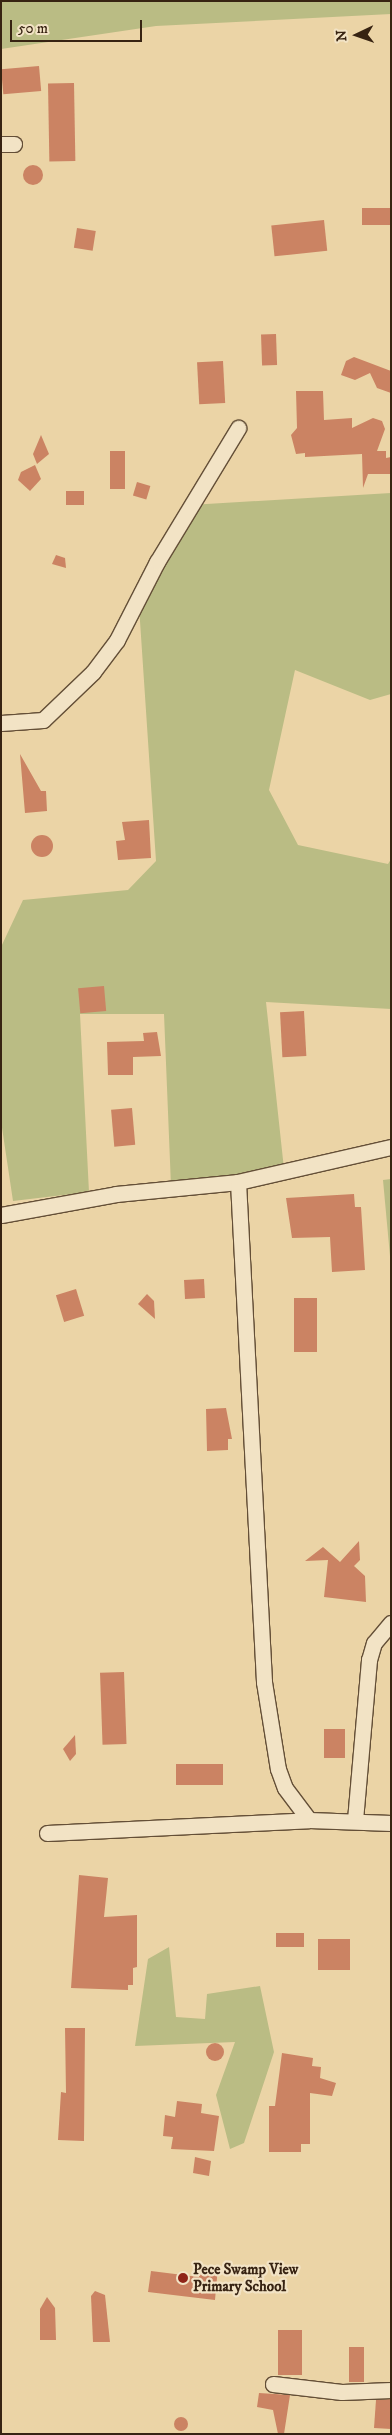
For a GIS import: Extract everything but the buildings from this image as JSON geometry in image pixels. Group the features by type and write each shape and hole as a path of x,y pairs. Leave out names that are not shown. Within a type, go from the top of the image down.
{"street":[{"path":"1,723 43,720 93,672 117,640 157,562 238,428"},
{"path":"1,1215 116,1194 238,1182 391,1147"},
{"path":"238,1182 264,1682 278,1769 285,1788 309,1820"},
{"path":"355,1820 369,1660 374,1643 391,1623"},
{"path":"47,1833 309,1820 355,1820 391,1823"},
{"path":"273,2384 333,2392 391,2390"}],"green space":[{"path":"1,1 391,1 391,14 156,26 1,49"},
{"path":"391,493 391,694 370,700 295,670 269,790 298,845 388,864 391,859 391,1009 266,1002 284,1169 171,1186 164,1014 80,1014 89,1192 13,1201 1,1121 1,947 23,900 128,890 156,861 139,606 190,505"},
{"path":"391,1179 391,1267 383,1180"},
{"path":"169,1947 176,2017 205,2019 207,1994 260,1986 274,2052 244,2143 230,2149 216,2095 235,2042 135,2046 148,1959"}],"place":[{"name":"Pece Swamp View Primary School","path":"183,2278"}]}
